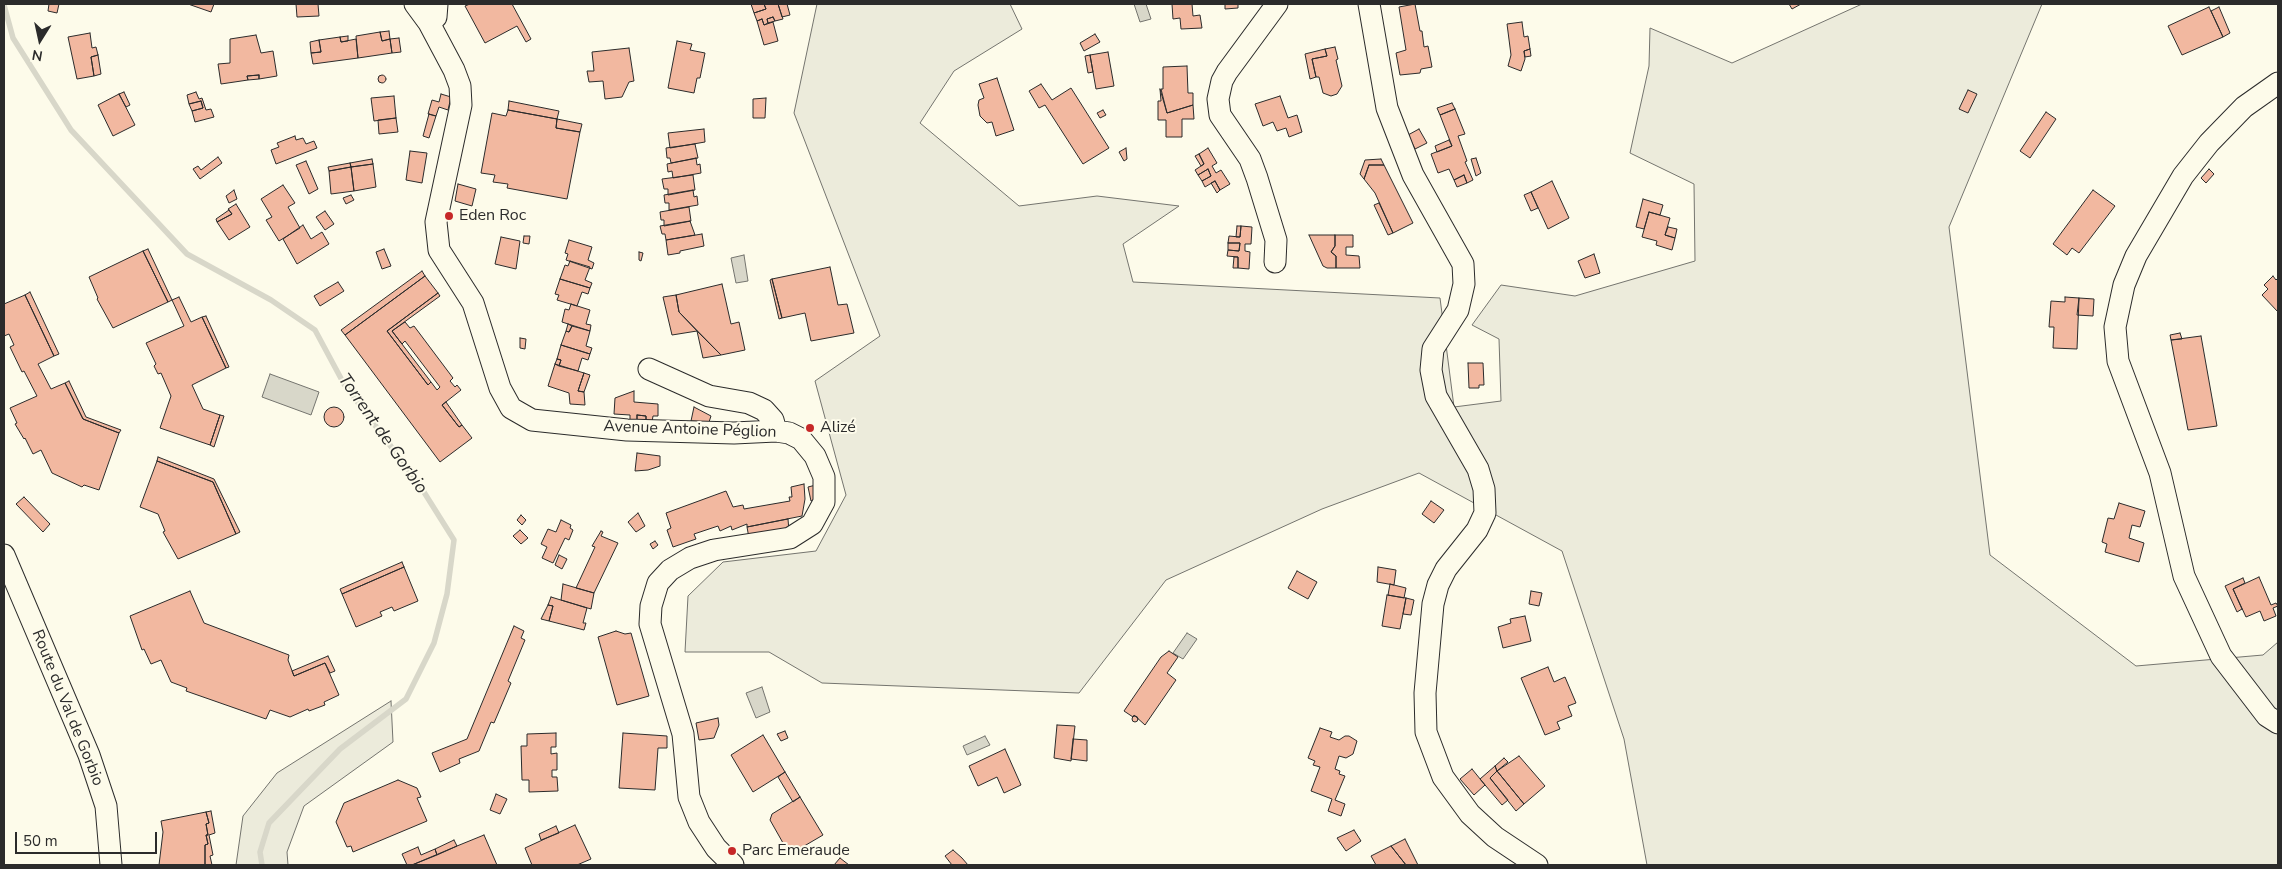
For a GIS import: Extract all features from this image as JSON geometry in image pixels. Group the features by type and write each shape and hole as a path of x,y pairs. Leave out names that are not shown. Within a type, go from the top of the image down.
{"street":[{"name":"Avenue Antoine Péglion","path":"415,4 433,13 460,86 461,105 436,222 439,250 473,303 500,388 511,408 532,420 626,430 734,433 776,431 802,439 815,456 824,477 824,502 812,524 790,538 714,550 690,558 670,570 658,583 651,606 650,624 683,734 689,797 699,822 716,848 733,865"},
{"path":"1275,262 1276,240 1257,178 1250,159 1220,115 1218,99 1222,81 1276,4"},
{"path":"1369,4 1387,108 1413,175 1463,264 1464,284 1458,310 1433,349 1431,370 1436,396 1478,469 1484,489 1484,513 1477,530 1446,569 1438,585 1433,604 1425,693 1426,732 1443,776 1470,814 1495,837 1537,865"},
{"path":"2278,82 2244,107 2208,143 2184,176 2136,256 2124,285 2115,327 2118,361 2160,473 2188,584 2221,656 2268,716 2278,723"},
{"path":"649,369 709,396 749,403 764,410 773,420 776,431"},
{"name":"Route du Val de Gorbio","path":"4,555 89,755 106,806 111,865"}],"shaded area":[{"path":"817,4 1010,4 1022,29 954,71 920,123 1019,206 1097,196 1179,206 1123,244 1133,282 1440,298 1454,407 1501,401 1499,339 1472,325 1501,285 1575,296 1695,261 1694,184 1630,153 1649,66 1650,28 1732,63 1862,4 2042,4 1949,227 1990,555 2136,666 2263,655 2278,642 2278,865 1647,865 1624,739 1562,551 1419,473 1322,509 1166,580 1079,693 822,683 769,652 685,652 688,596 723,562 816,551 846,495 815,381 880,336 794,113"},
{"path":"1134,4 1146,4 1151,19 1140,22"},
{"path":"744,255 748,281 736,283 731,258"},
{"path":"270,374 319,392 311,415 262,397"},
{"path":"1187,633 1197,639 1183,659 1173,653"},
{"path":"762,687 770,712 756,718 746,693"},
{"path":"391,701 393,742 304,806 287,852 288,865 236,865 243,816 277,773"},
{"path":"985,736 990,745 967,755 963,746"}],"building":[{"path":"49,4 59,4 57,13 48,11"},
{"path":"188,4 214,4 211,12"},
{"path":"296,4 318,4 319,16 297,17"},
{"path":"470,4 512,4 531,39 526,42 517,26 485,43 465,6"},
{"path":"751,4 764,4 766,9 754,13"},
{"path":"764,4 778,4 783,19 775,21 773,17 767,19 768,23 764,25 762,19 757,21 754,13 766,9"},
{"path":"778,4 787,4 790,15 782,17"},
{"path":"1172,4 1192,4 1193,16 1200,15 1202,28 1181,29 1180,18 1173,19"},
{"path":"1225,4 1238,4 1238,8 1225,9"},
{"path":"1415,4 1424,47 1428,46 1432,67 1421,69 1420,73 1400,75 1396,53 1406,50 1399,7"},
{"path":"1789,4 1801,4 1792,9"},
{"path":"2209,7 2223,37 2182,55 2168,26"},
{"path":"2219,7 2230,33 2223,37 2211,11"},
{"path":"773,17 775,21 768,23 767,19"},
{"path":"762,19 764,25 773,22 778,41 764,45 757,21"},
{"path":"1522,22 1524,37 1528,36 1530,49 1524,51 1525,59 1521,71 1508,66 1511,55 1507,24"},
{"path":"389,31 390,39 382,41 380,32"},
{"path":"380,32 382,41 390,39 392,53 358,58 356,36"},
{"path":"90,33 92,48 96,47 98,55 91,57 94,76 77,79 68,37"},
{"path":"1095,34 1100,42 1084,51 1080,43"},
{"path":"256,35 261,53 273,51 277,76 259,79 259,75 247,76 248,80 221,84 218,64 230,63 230,39"},
{"path":"348,36 348,41 341,42 340,37"},
{"path":"340,37 341,42 356,39 358,58 313,64 311,53 321,52 319,40"},
{"path":"399,38 401,52 392,53 390,39"},
{"path":"319,40 321,52 311,53 310,42"},
{"path":"677,41 692,44 690,50 705,53 700,78 697,78 694,93 668,88"},
{"path":"1335,47 1342,86 1337,94 1331,96 1323,93 1319,77 1316,77 1312,59 1327,56 1325,49"},
{"path":"629,48 634,81 629,82 622,97 605,99 603,81 589,82 587,71 594,71 592,52"},
{"path":"1325,49 1327,56 1312,59 1316,77 1310,79 1305,54"},
{"path":"1530,49 1531,56 1525,57 1524,51"},
{"path":"1108,52 1114,86 1096,89 1090,55"},
{"path":"98,55 101,74 94,76 91,57"},
{"path":"1090,55 1093,72 1088,73 1085,56"},
{"path":"1187,66 1188,93 1193,93 1193,105 1167,113 1161,89 1163,89 1163,67"},
{"path":"259,75 259,79 248,80 247,76"},
{"path":"382,75 386,79 382,83 378,79"},
{"path":"997,78 1014,130 996,136 992,122 987,123 980,116 978,105 979,100 984,98 979,84"},
{"path":"1041,84 1052,100 1071,88 1109,148 1083,164 1045,105 1039,108 1029,91"},
{"path":"1160,89 1167,113 1193,105 1194,119 1182,119 1182,137 1166,137 1166,120 1158,120 1158,101 1161,101"},
{"path":"1968,90 1977,94 1968,113 1959,109"},
{"path":"124,92 130,105 126,107 119,94"},
{"path":"196,92 199,99 202,98 206,110 211,109 214,117 195,122 192,111 203,108 201,101 189,104 187,95"},
{"path":"119,94 135,125 113,136 98,105"},
{"path":"441,94 451,97 448,110 439,107 436,116 428,114 432,100 439,102"},
{"path":"394,96 396,118 374,121 371,98"},
{"path":"1280,96 1288,118 1297,115 1302,132 1289,137 1286,128 1277,131 1273,122 1263,126 1255,104"},
{"path":"766,98 765,118 753,118 753,99"},
{"path":"201,101 203,108 192,111 189,104"},
{"path":"509,101 559,111 557,119 508,110"},
{"path":"1452,103 1455,109 1440,115 1437,108"},
{"path":"1455,109 1465,134 1458,136 1467,161 1465,162 1473,180 1467,183 1464,175 1454,180 1449,169 1438,173 1431,154 1452,146 1440,115"},
{"path":"508,110 557,119 556,128 580,132 567,199 507,188 508,184 493,182 495,175 481,173 492,113 506,116"},
{"path":"1103,110 1106,115 1100,118 1097,113"},
{"path":"2046,112 2056,119 2030,158 2020,151"},
{"path":"429,114 436,116 429,138 423,136"},
{"path":"396,118 398,132 379,134 378,120"},
{"path":"557,119 582,124 580,132 556,128"},
{"path":"704,129 705,142 670,148 668,133"},
{"path":"1419,129 1427,143 1415,149 1408,135"},
{"path":"295,136 296,140 303,138 306,144 314,141 317,148 276,164 271,150 279,147 277,143"},
{"path":"1449,140 1452,146 1437,152 1435,146"},
{"path":"695,144 698,158 671,163 670,158 667,158 666,148"},
{"path":"1126,148 1127,159 1124,161 1119,152"},
{"path":"1208,148 1217,163 1212,166 1216,173 1221,170 1230,184 1220,190 1215,181 1205,187 1202,181 1211,176 1208,169 1198,175 1195,170 1204,164 1199,154"},
{"path":"410,151 427,153 422,183 406,180"},
{"path":"1199,154 1204,164 1201,166 1195,156"},
{"path":"218,157 222,163 200,179 193,169 198,166 201,170"},
{"path":"696,158 697,165 700,164 701,173 673,178 672,171 668,172 667,164"},
{"path":"1476,158 1481,173 1476,176 1471,159"},
{"path":"372,159 373,164 351,167 350,163"},
{"path":"1381,159 1384,165 1369,165 1364,179 1360,174 1365,160"},
{"path":"306,161 318,189 309,194 296,165"},
{"path":"350,163 351,167 329,171 328,167"},
{"path":"373,164 376,187 354,191 351,167"},
{"path":"1369,165 1384,165 1413,223 1393,233 1375,193 1364,179"},
{"path":"351,167 354,191 331,194 329,171"},
{"path":"1208,169 1211,176 1202,181 1198,175"},
{"path":"2209,169 2214,174 2206,183 2201,178"},
{"path":"693,175 695,190 668,195 668,189 664,189 662,179"},
{"path":"1464,175 1467,183 1457,187 1454,180"},
{"path":"1215,181 1220,190 1217,193 1211,183"},
{"path":"1552,181 1569,218 1548,229 1531,192"},
{"path":"458,184 476,189 472,206 455,201"},
{"path":"283,185 295,203 288,207 300,228 279,241 266,220 272,217 261,199"},
{"path":"234,190 237,199 229,203 226,196"},
{"path":"693,190 694,197 697,196 698,205 669,210 669,203 665,203 664,195"},
{"path":"2093,190 2115,206 2079,253 2072,248 2067,255 2053,244"},
{"path":"1531,192 1538,208 1531,211 1524,195"},
{"path":"351,195 354,200 346,204 343,198"},
{"path":"1643,199 1663,205 1660,215 1649,212 1644,229 1636,227"},
{"path":"1379,203 1393,233 1388,235 1374,205"},
{"path":"236,204 250,227 229,240 217,222 232,214 228,209"},
{"path":"689,207 691,221 664,226 664,220 661,220 660,212"},
{"path":"229,210 232,214 217,222 216,219"},
{"path":"325,211 334,224 325,230 316,217"},
{"path":"1649,212 1670,218 1665,235 1675,238 1672,250 1656,245 1657,241 1642,237"},
{"path":"690,221 695,235 666,240 665,234 662,234 660,226"},
{"path":"303,225 311,239 322,232 329,244 297,264 283,239"},
{"path":"1237,226 1241,226 1240,237 1236,237"},
{"path":"1241,226 1252,227 1251,244 1245,244 1245,251 1250,252 1249,269 1238,268 1238,257 1227,256 1228,250 1239,251 1240,243 1228,243 1229,236 1240,237"},
{"path":"1668,227 1677,229 1675,238 1665,235"},
{"path":"702,234 704,246 668,255 666,240"},
{"path":"1309,235 1335,235 1335,246 1331,252 1336,256 1336,268 1323,266"},
{"path":"1335,235 1353,235 1353,247 1346,247 1346,255 1359,256 1360,268 1336,268 1336,256 1331,252 1335,246"},
{"path":"524,236 530,236 529,244 523,243"},
{"path":"501,237 520,241 516,269 495,264"},
{"path":"569,240 592,247 588,260 594,263 592,269 566,260 568,254 565,253"},
{"path":"1228,243 1240,243 1239,251 1228,250"},
{"path":"148,249 172,300 168,302 143,251"},
{"path":"384,249 391,266 382,269 376,252"},
{"path":"143,251 168,302 113,328 97,299 89,277"},
{"path":"639,252 643,253 641,261 639,260"},
{"path":"1594,254 1600,273 1585,278 1578,261"},
{"path":"1234,257 1238,257 1238,268 1233,268"},
{"path":"570,261 590,267 585,280 592,283 590,288 560,279 565,265 568,266"},
{"path":"830,267 838,305 847,304 854,333 811,341 805,313 782,318 772,279"},
{"path":"422,271 425,276 345,335 341,330"},
{"path":"425,276 438,293 387,331 428,385 431,382 437,390 440,387 405,341 402,344 392,331 405,322 410,328 414,326 453,378 450,381 461,390 442,405 459,427 462,425 472,438 440,462 345,335"},
{"path":"2273,276 2276,280 2278,278 2278,312 2262,295 2268,289 2264,285"},
{"path":"560,279 590,288 588,294 582,292 577,306 557,300 559,295 555,294"},
{"path":"772,279 782,318 779,319 770,280"},
{"path":"338,282 344,291 320,306 314,296"},
{"path":"722,284 731,324 739,322 745,350 721,355 679,312 676,295"},
{"path":"30,292 59,354 54,356 25,295"},
{"path":"438,293 440,296 392,331 431,382 428,385 387,331"},
{"path":"25,295 54,356 38,364 51,389 65,383 83,419 119,433 99,490 84,485 82,487 52,473 41,450 33,454 15,424 17,423 10,408 37,396 24,371 22,372 10,347 14,345 9,334 4,336 4,304"},
{"path":"676,295 679,312 697,331 672,335 663,297"},
{"path":"179,297 191,322 202,317 226,368 192,385 203,409 220,415 210,445 160,428 171,396 161,373 158,374 154,366 156,364 146,343 184,326 172,300"},
{"path":"2065,297 2079,298 2077,349 2053,348 2054,327 2049,327 2051,301 2065,302"},
{"path":"2079,298 2094,299 2093,316 2077,315"},
{"path":"571,304 590,310 586,324 591,325 590,331 562,322 565,309 569,310"},
{"path":"206,316 229,367 226,368 202,317"},
{"path":"568,324 572,326 569,332 566,331"},
{"path":"572,326 590,331 586,346 592,348 590,354 561,345 566,331 569,332"},
{"path":"697,331 721,355 703,358"},
{"path":"2180,333 2182,339 2171,340 2170,335"},
{"path":"2201,336 2217,426 2188,430 2171,340"},
{"path":"520,338 526,339 525,349 520,348"},
{"path":"561,345 590,354 588,360 582,358 578,371 559,366 561,360 557,359"},
{"path":"557,359 561,360 559,366 555,364"},
{"path":"1468,363 1483,363 1484,385 1479,385 1479,388 1469,388"},
{"path":"555,364 584,373 578,391 584,392 585,405 570,404 569,393 548,386"},
{"path":"584,373 590,375 584,392 578,391"},
{"path":"69,381 86,417 121,430 119,433 83,419 65,383"},
{"path":"634,391 634,402 658,404 658,416 653,416 652,422 646,421 646,416 637,415 637,421 630,421 630,415 614,414 615,398"},
{"path":"446,402 462,425 459,427 442,405"},
{"path":"334,407 341,410 344,417 341,424 334,427 327,424 324,417 327,410"},
{"path":"694,407 711,416 709,422 691,421"},
{"path":"220,415 224,416 214,447 210,445"},
{"path":"637,415 646,416 646,421 637,421"},
{"path":"637,453 660,456 660,466 648,470 635,471"},
{"path":"158,457 214,479 240,532 236,534 213,482 157,461"},
{"path":"157,461 213,482 236,534 178,559 163,532 165,531 158,514 140,507"},
{"path":"804,484 805,499 802,516 747,527 747,524 732,530 731,526 720,531 718,526 694,534 696,539 673,547 667,530 671,528 666,513 726,491 733,507 743,505 744,509 790,501 789,497 792,497 791,487"},
{"path":"816,485 818,498 811,501 808,487"},
{"path":"24,497 50,524 43,532 16,504"},
{"path":"1431,501 1444,510 1434,523 1422,514"},
{"path":"2119,503 2145,511 2140,527 2132,525 2129,538 2144,543 2139,562 2105,552 2107,544 2102,542 2108,518 2114,519"},
{"path":"638,513 645,526 636,532 628,522"},
{"path":"521,515 526,520 522,525 517,520"},
{"path":"788,519 789,531 749,538 747,527"},
{"path":"561,520 571,525 570,528 573,530 569,540 565,538 553,563 542,558 547,547 541,544 548,529 556,532"},
{"path":"520,530 528,538 521,544 513,536"},
{"path":"601,531 603,532 601,536 618,543 594,593 576,588 595,547 592,546"},
{"path":"655,541 658,545 653,549 650,544"},
{"path":"559,555 567,559 562,569 555,565"},
{"path":"402,562 404,567 342,594 340,589"},
{"path":"404,567 418,601 394,611 392,607 380,612 382,616 356,627 342,594"},
{"path":"1378,567 1396,570 1394,585 1377,582"},
{"path":"1297,571 1317,582 1308,599 1288,588"},
{"path":"2259,577 2271,605 2276,603 2278,606 2273,608 2276,616 2264,621 2260,611 2246,617 2233,589"},
{"path":"2243,578 2245,583 2233,589 2242,609 2237,612 2225,586"},
{"path":"563,584 594,593 591,609 561,600"},
{"path":"1390,584 1406,588 1404,598 1388,595"},
{"path":"190,591 204,623 289,655 288,660 294,676 325,663 339,695 324,702 325,705 309,711 308,709 290,717 270,710 266,719 186,691 187,688 171,682 161,660 151,664 144,649 142,650 130,616"},
{"path":"1531,591 1542,593 1539,606 1529,604"},
{"path":"1387,595 1406,598 1400,629 1382,626"},
{"path":"551,597 587,608 583,623 586,623 584,630 549,621 553,606 548,605"},
{"path":"1406,598 1414,600 1411,615 1403,614"},
{"path":"548,605 553,606 549,621 541,619"},
{"path":"1525,616 1531,641 1503,648 1498,627 1511,623 1510,619"},
{"path":"514,626 524,631 521,638 525,640 508,681 511,683 494,723 491,722 479,751 459,759 460,763 440,772 432,753 467,739"},
{"path":"616,631 625,634 631,633 649,696 617,705 598,637"},
{"path":"1169,651 1178,657 1167,673 1176,680 1145,725 1134,715 1133,717 1124,711 1161,657"},
{"path":"328,656 335,671 330,673 325,663 294,676 292,671"},
{"path":"1548,667 1554,682 1565,677 1576,703 1568,706 1572,716 1557,722 1560,729 1545,735 1521,678"},
{"path":"1135,716 1138,719 1135,722 1132,719"},
{"path":"718,718 719,725 714,738 699,740 696,723"},
{"path":"1057,725 1075,726 1071,761 1054,758"},
{"path":"1320,728 1332,732 1330,737 1339,740 1349,736 1357,741 1353,754 1346,758 1339,756 1335,769 1340,771 1339,774 1345,776 1335,800 1345,804 1341,816 1328,811 1332,799 1311,791 1320,767 1313,765 1315,761 1308,758"},
{"path":"785,731 788,738 781,741 777,734"},
{"path":"556,733 556,747 551,747 551,754 557,753 557,770 552,770 552,777 557,777 558,791 529,792 529,780 522,780 521,746 527,746 527,734"},
{"path":"623,733 667,736 667,748 658,748 655,790 619,788"},
{"path":"763,735 785,772 753,792 731,755"},
{"path":"1073,739 1087,740 1087,761 1071,759"},
{"path":"1005,749 1021,785 1004,793 997,777 978,786 969,766"},
{"path":"1519,756 1545,786 1524,804 1497,771"},
{"path":"1504,758 1508,762 1497,771 1495,766"},
{"path":"1495,766 1497,771 1490,778 1508,800 1502,805 1480,779"},
{"path":"1472,769 1485,785 1474,795 1460,779"},
{"path":"1497,771 1524,804 1516,811 1490,778"},
{"path":"785,772 800,797 793,802 778,777"},
{"path":"398,780 417,788 421,797 417,798 427,821 353,852 351,846 347,847 336,822 344,803"},
{"path":"496,794 507,799 500,814 490,810"},
{"path":"800,797 823,835 794,852 787,850 770,820 772,814"},
{"path":"211,811 215,833 209,835 213,855 210,856 212,865 205,865 205,845 208,844 206,824 209,823 206,812"},
{"path":"206,812 209,823 206,824 208,844 205,845 205,865 159,865 163,832 161,821"},
{"path":"575,825 591,859 577,865 532,865 525,848"},
{"path":"556,826 559,833 541,840 539,834"},
{"path":"1354,830 1361,841 1346,851 1337,838"},
{"path":"484,835 497,865 412,865 457,846"},
{"path":"1405,839 1418,865 1406,865 1391,846"},
{"path":"454,840 457,846 437,855 435,849"},
{"path":"1391,846 1406,865 1376,865 1371,856"},
{"path":"418,847 421,855 435,849 437,855 412,865 407,865 402,854"},
{"path":"953,850 968,865 952,865 945,856"},
{"path":"840,858 849,865 834,865"}],"waterway":[{"name":"Torrent de Gorbio","path":"4,5 13,38 71,130 187,254 271,300 315,330 344,384 417,481 454,540 447,594 434,643 406,699 340,749 269,823 260,852 262,865"}],"place":[{"name":"Eden Roc","path":"449,216"},
{"name":"Alizé","path":"810,428"},
{"name":"Parc Emeraude","path":"732,851"}]}
